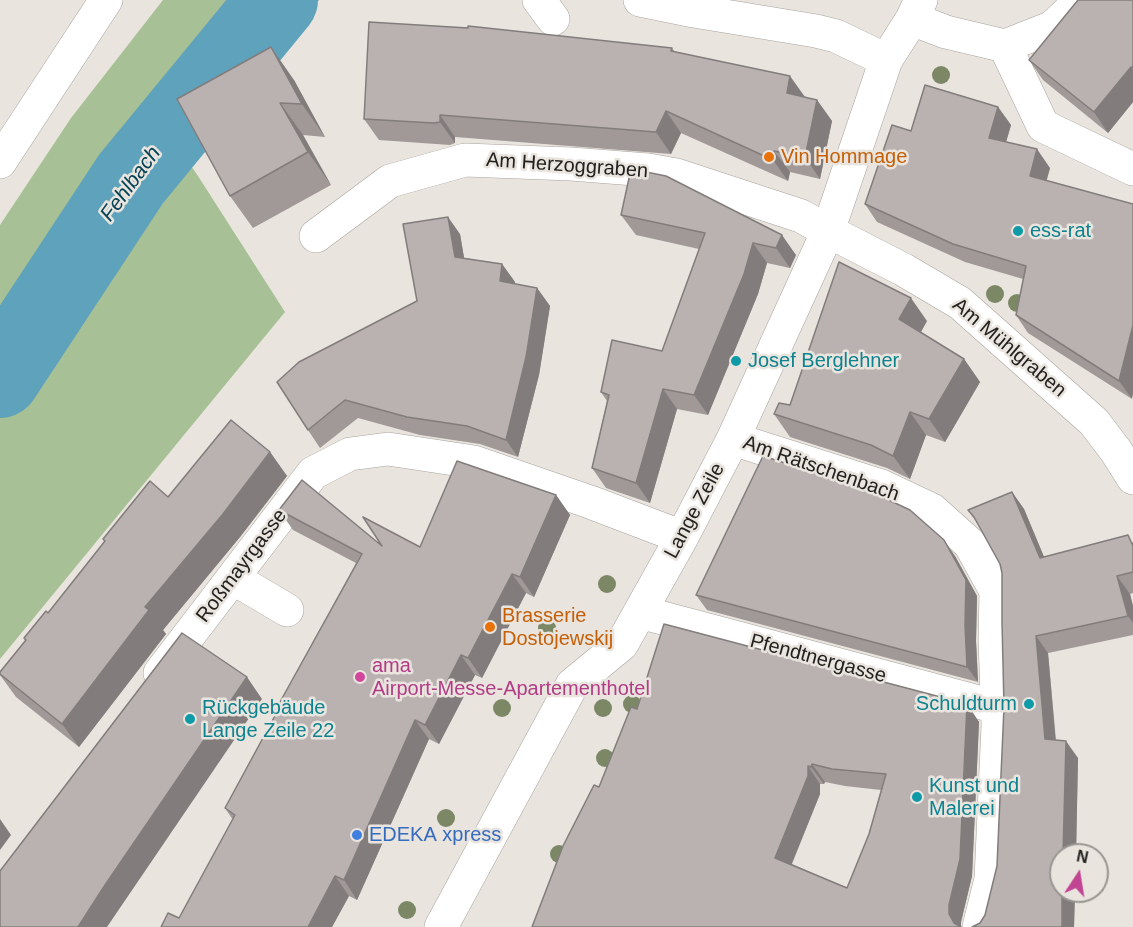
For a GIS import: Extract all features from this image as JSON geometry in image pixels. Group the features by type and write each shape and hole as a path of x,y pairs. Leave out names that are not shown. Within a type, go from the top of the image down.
{"street":[{"path":"0,162 106,0"},
{"path":"640,0 680,4 816,31 836,36 886,60"},
{"path":"917,10 946,32 1005,46 1053,27 1082,0"},
{"name":"Lange Zeile","path":"441,927 572,686 622,644 734,439 828,231 886,60 917,10"},
{"path":"1005,46 1043,126 1133,169"},
{"name":"Am Herzoggraben","path":"316,236 390,182 465,160 648,170 676,176 801,216 828,231"},
{"name":"Am Mühlgraben","path":"828,231 904,270 960,303 1095,422 1133,478"},
{"name":"Am Rätschenbach","path":"734,439 881,486 932,510 970,544 996,591 994,640 998,725 991,879 979,927"},
{"name":"Roßmayrgasse","path":"146,692 313,473 350,454 388,449 474,462 682,537"},
{"path":"233,578 288,610"},
{"name":"Pfendtnergasse","path":"640,612 997,707"}],"green space":[{"path":"163,0 244,0 156,115 285,312 0,659 0,225 71,118"}],"water":[{"path":"252,0 319,0 183,143 160,117"}],"building":[{"path":"1078,0 1133,0 1133,68 1131,67 1094,112 1029,60"},
{"path":"369,22 468,28 468,26 672,48 671,51 790,76 787,93 817,100 805,157 774,151 773,160 666,111 656,132 440,115 440,122 434,123 364,119"},
{"path":"271,47 302,104 280,103 308,152 230,196 177,99"},
{"path":"925,85 998,107 989,138 1037,149 1030,176 1133,204 1133,325 1119,381 1016,315 1026,266 953,244 865,204 892,125 911,131"},
{"path":"631,169 666,176 782,235 776,248 753,243 744,274 694,395 663,389 636,483 592,468 609,395 601,392 612,340 662,351 705,233 621,215"},
{"path":"448,217 455,257 502,264 500,281 537,288 526,357 506,440 467,426 407,417 345,400 308,430 277,382 299,362 417,301 403,224"},
{"path":"839,262 911,298 899,319 964,359 929,419 910,412 893,456 871,445 774,414 779,403 790,405"},
{"path":"231,420 270,452 223,514 145,607 149,610 62,724 0,672 26,640 24,638 46,611 48,613 150,481 168,497"},
{"path":"763,456 863,488 910,510 944,540 966,580 967,667 696,595"},
{"path":"457,461 556,495 520,577 512,574 468,658 461,655 425,725 415,720 344,880 335,876 308,927 161,927 168,913 179,918 235,815 225,808 277,712 275,711 362,554 279,510 302,480 382,546 363,517 420,547"},
{"path":"1012,492 1040,558 1128,535 1133,546 1133,572 1117,576 1128,616 1036,636 1045,739 1066,741 1063,843 1049,843 1049,903 1062,903 1062,927 972,927 980,923 985,915 997,866 1004,707 1002,573 1000,564 968,510"},
{"path":"664,624 967,704 960,859 949,905 949,914 954,923 961,927 532,927 563,846 594,785 599,787 631,707 637,709","holes":["812,764 832,769 886,774 869,834 847,888 775,858 808,776 808,766 811,767"]},
{"path":"182,633 247,677 78,927 0,927 0,871"}],"waterway":[{"name":"Fehlbach","path":"0,378 131,179 278,0"}],"place":[{"name":"Vin Hommage","path":"769,157"},
{"name":"ess-rat","path":"1018,231"},
{"name":"Josef Berglehner","path":"736,361"},
{"name":"Brasserie Dostojewskij","path":"490,627"},
{"name":"ama Airport-Messe-Apartementhotel","path":"360,677"},
{"name":"Schuldturm","path":"1029,704"},
{"name":"Rückgebäude Lange Zeile 22","path":"190,719"},
{"name":"Kunst und Malerei","path":"917,797"},
{"name":"EDEKA xpress","path":"357,835"}]}
